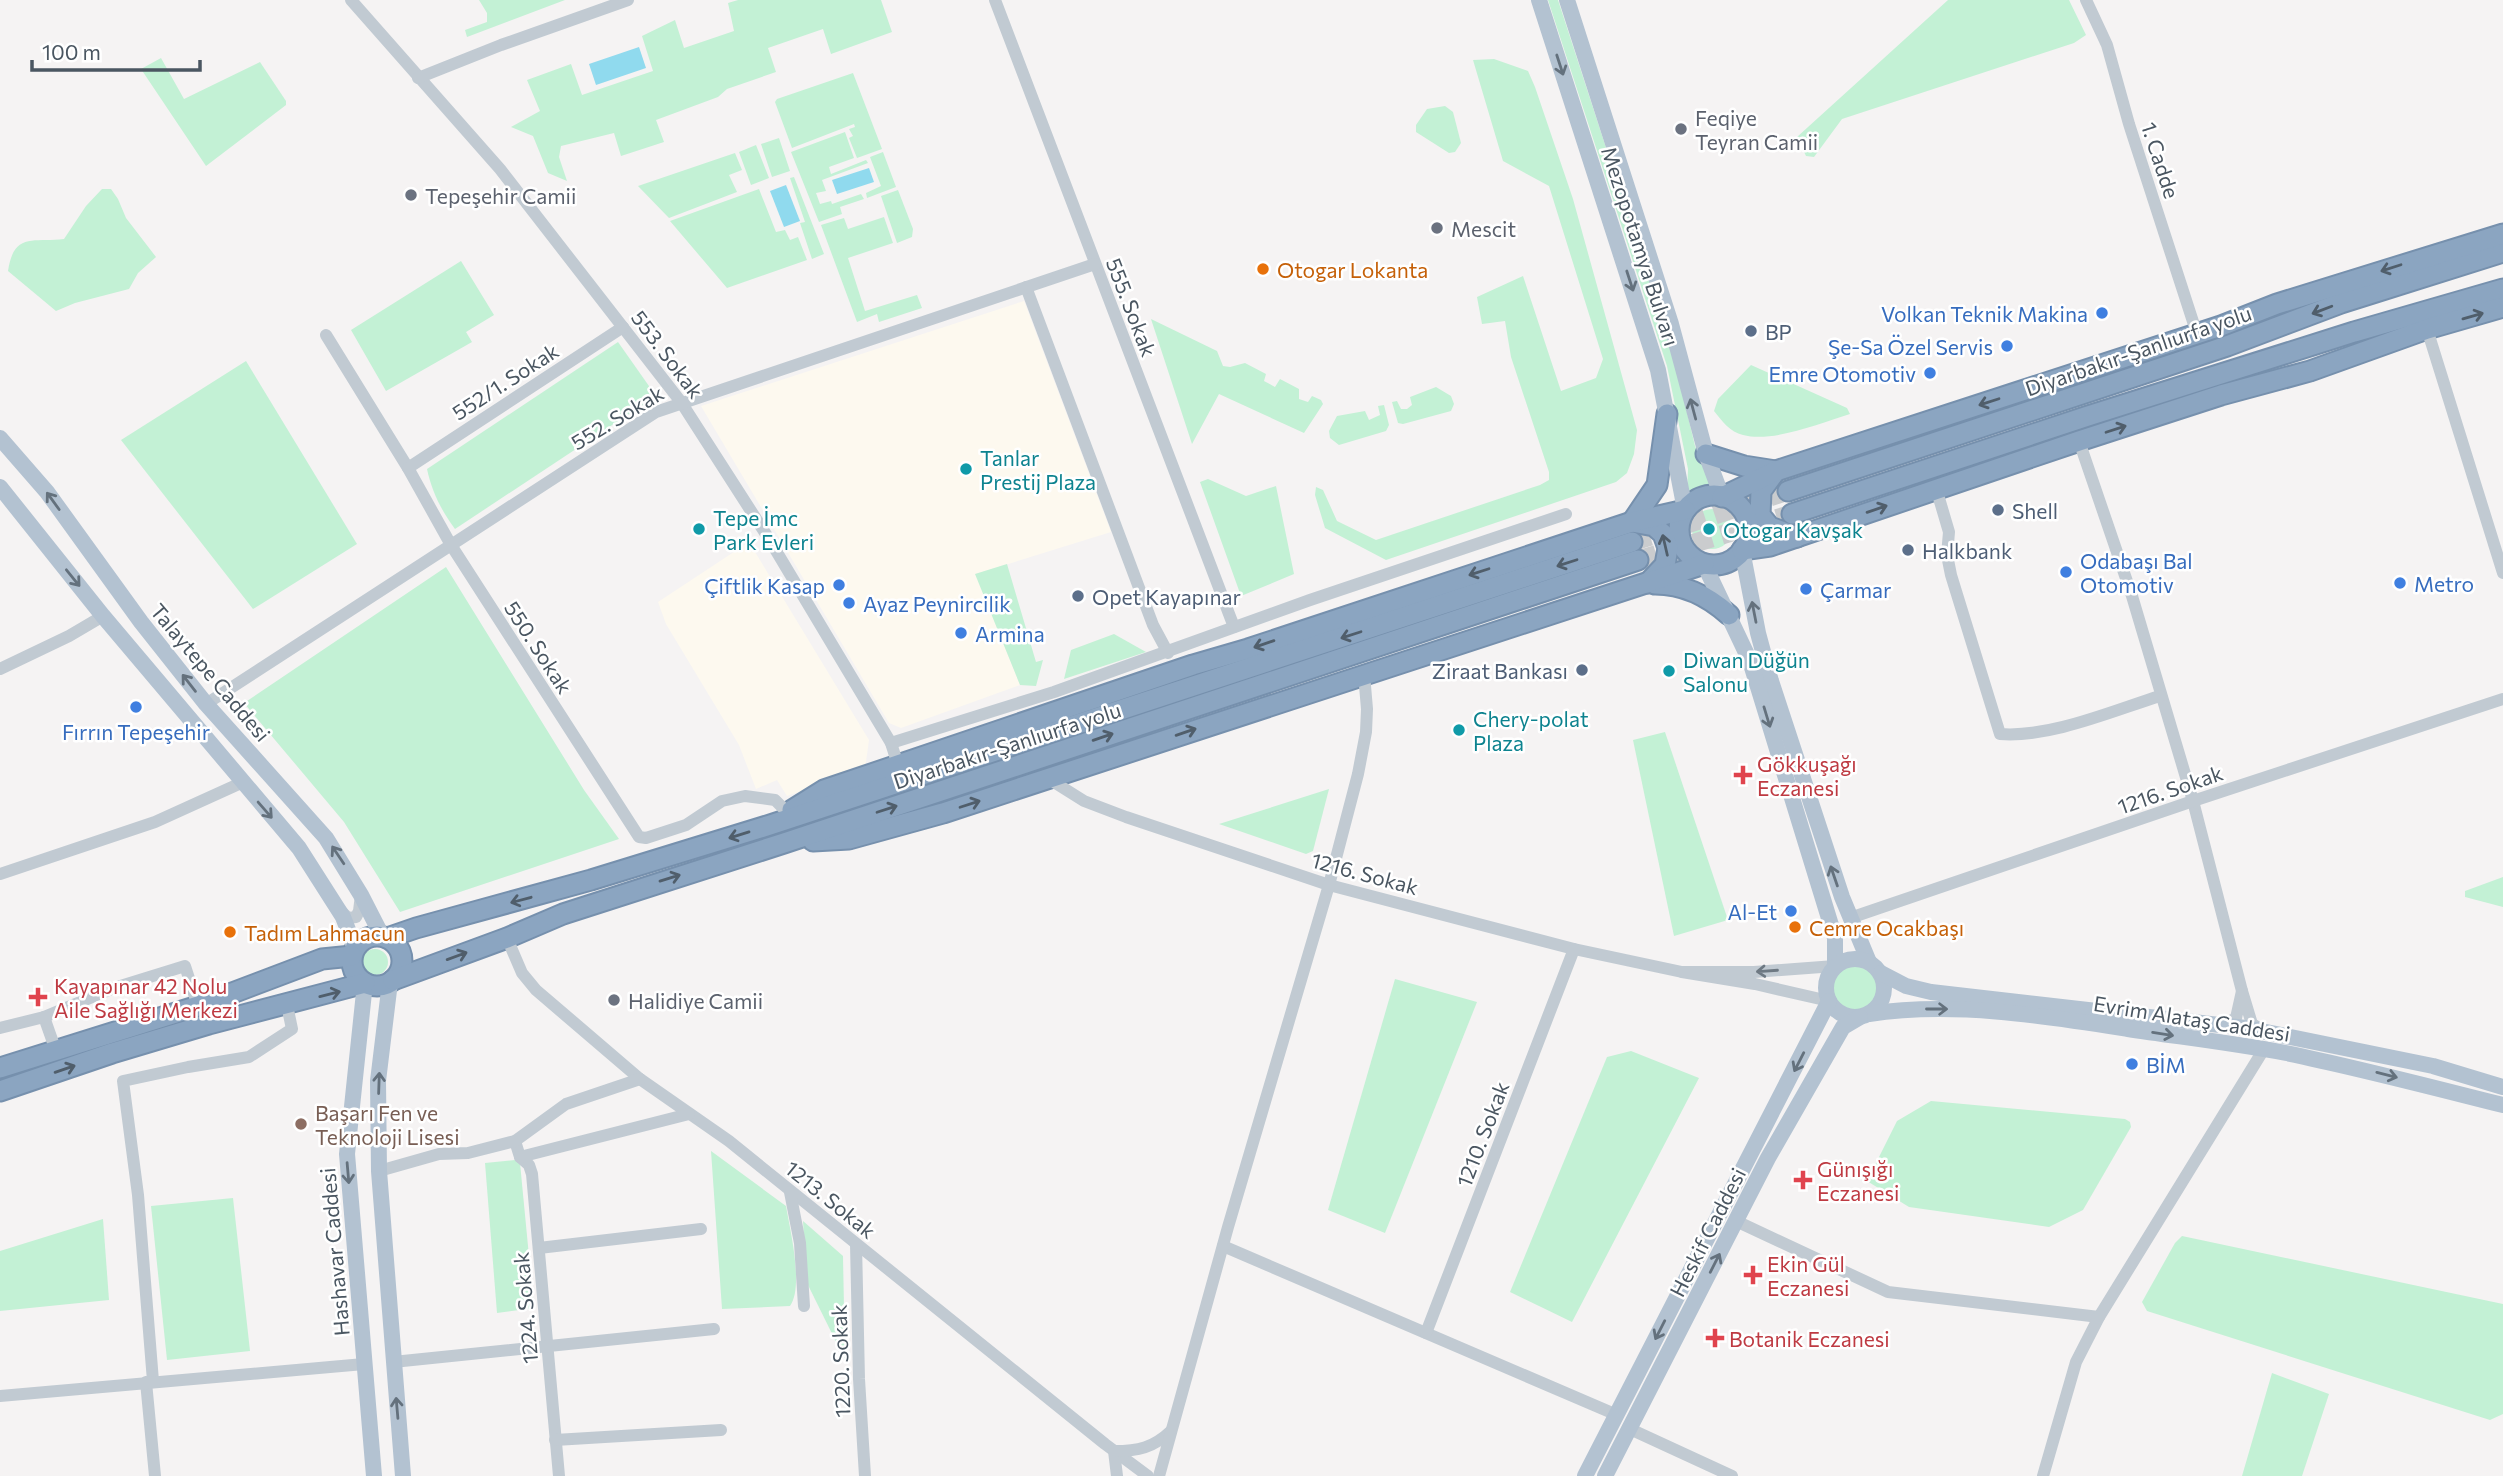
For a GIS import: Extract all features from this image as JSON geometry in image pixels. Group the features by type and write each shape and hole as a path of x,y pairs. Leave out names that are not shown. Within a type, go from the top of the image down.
{"highway":[{"path":"770,825 824,790 1193,665 1634,541 1702,498 1722,497 1776,471 2197,334 2277,304 2503,234"},
{"path":"2391,287 2441,261 2503,234"},
{"name":"Diyarbakır-Şanlıurfa yolu","path":"1788,491 2227,346 2341,303 2503,252"},
{"path":"1792,514 2200,381 2503,289"},
{"path":"1742,550 1770,546 2079,441 2221,395 2310,371 2372,347 2503,307"},
{"path":"2200,381 2264,371 2372,347"},
{"path":"1634,541 1657,485 1667,414"},
{"path":"1706,454 1744,466 1776,471"},
{"path":"1776,471 1761,491 1760,515 1770,527 1797,537"},
{"path":"1685,510 1679,531 1686,552 1704,564 1726,563 1742,550 1748,529 1746,518 1732,501 1722,497"},
{"path":"1634,541 1654,526 1663,534 1668,548 1665,565 1647,584"},
{"name":"Diyarbakır-Şanlıurfa yolu","path":"385,937 591,880 770,825 1634,541"},
{"name":"Diyarbakır-Şanlıurfa yolu","path":"391,981 563,914 784,843 1634,541"},
{"path":"784,843 849,839 943,813 1704,564"},
{"path":"1647,584 1672,584 1694,591 1730,614"},
{"path":"0,1068 198,1006 322,959 354,952 366,938 385,937 399,950 401,958 398,974 391,981 378,986 365,983 112,1053 0,1091"},
{"path":"354,952 354,971 365,983"}],"main road":[{"name":"Mezopotamya Bulvarı","path":"1539,0 1658,370 1685,510"},
{"name":"Mezopotamya Bulvarı","path":"1567,0 1671,324 1706,454 1722,497"},
{"name":"Talaytepe Caddesi","path":"0,438 47,492 141,622 206,704 326,838 385,937"},
{"path":"0,487 103,616 299,848 338,909 354,952"},
{"path":"1704,564 1750,661 1835,937 1835,966 1826,982 1829,1001 1842,1014 1865,1016 1882,1000 1885,991 1850,918 1814,817 1758,633 1742,550"},
{"path":"1835,966 1852,958 1875,967"},
{"name":"Evrim Alataş Caddesi","path":"1875,967 1906,986 1931,992 2270,1033 2433,1066 2503,1087"},
{"path":"391,981 378,1081 379,1171 403,1476"},
{"name":"Hashavar Caddesi","path":"365,983 347,1154 374,1476"},
{"path":"1585,1476 1829,1001"},
{"name":"Evrim Alataş Caddesi","path":"1865,1016 1895,1010 1953,1009 2072,1020 2264,1049 2365,1070 2503,1105"},
{"name":"Heskif Caddesi","path":"1605,1476 1768,1158 1843,1027 1865,1016"}],"street":[{"path":"418,78 628,0"},
{"name":"555. Sokak","path":"995,0 1234,627"},
{"name":"1. Cadde","path":"2086,0 2106,45 2197,334"},
{"name":"553. Sokak","path":"352,1 500,169 681,401 769,539 891,743 898,765"},
{"name":"552. Sokak","path":"206,704 656,412 681,401 1095,264"},
{"path":"1026,287 1153,625 1168,653"},
{"name":"552/1. Sokak","path":"408,468 623,327"},
{"path":"2427,329 2503,573"},
{"name":"550. Sokak","path":"326,335 408,468 451,545 639,837 646,838 686,825 722,801 745,796 775,800 788,813"},
{"path":"2079,441 2132,596 2193,802 2252,1024 2270,1033"},
{"path":"1936,488 1950,532 1947,555 1951,575 2000,734 2020,736 2160,696"},
{"path":"891,743 1054,692 1234,627 1566,514"},
{"path":"0,669 69,636 103,616"},
{"path":"1159,1476 1329,885 1358,774 1366,732 1364,674"},
{"name":"1216. Sokak","path":"1850,918 2503,699"},
{"name":"1216. Sokak","path":"1049,779 1084,801 1126,817 1329,885 1574,949 1682,972"},
{"path":"0,874 155,822 242,783"},
{"path":"338,909 348,918 356,917 361,895"},
{"name":"1213. Sokak","path":"508,937 522,974 536,990 640,1079 729,1141 1148,1476"},
{"name":"1210. Sokak","path":"1426,1333 1574,949"},
{"path":"0,1028 44,1017 114,988 185,966 198,1006"},
{"path":"1682,972 1754,972 1835,966"},
{"path":"1682,972 1755,984 1829,1001"},
{"path":"2221,1025 2235,1018 2242,991"},
{"path":"155,1476 138,1195 123,1081 249,1057 292,1028 286,1005"},
{"path":"44,1017 55,1051"},
{"path":"2043,1476 2076,1362 2099,1317 2264,1049"},
{"path":"379,1171 439,1154 468,1153 515,1141 566,1104 640,1079"},
{"path":"520,1157 689,1114"},
{"name":"1224. Sokak","path":"515,1141 520,1157 529,1165 531,1174 559,1476"},
{"path":"790,1192 800,1243 804,1306"},
{"path":"1736,1221 1888,1292 2099,1317"},
{"path":"539,1248 701,1229"},
{"name":"1220. Sokak","path":"856,1244 859,1380 865,1476"},
{"path":"1223,1246 1617,1415"},
{"path":"393,1362 714,1329"},
{"path":"0,1396 364,1364"},
{"path":"1117,1476 1114,1451 1148,1448 1173,1429"},
{"path":"1630,1429 1732,1476"},
{"path":"555,1440 722,1430"}],"shaded area":[{"path":"1024,301 1111,532 976,574 1020,685 901,728 889,723 701,406"},
{"path":"749,542 869,740 865,769 787,796 777,780 756,789 739,745 666,624 658,602"}],"green space":[{"path":"479,0 565,0 467,37 465,30 487,22 487,13"},
{"path":"738,0 881,0 892,32 831,54 823,29 768,48 776,72 727,89 718,97 656,120 664,142 621,156 614,133 561,146 559,157 567,181 548,173 533,136 511,127 540,111 527,80 571,64 582,95 653,71 642,36 675,20 684,48 734,31 728,3"},
{"path":"1548,0 1558,0 1673,354 1695,446 1712,488 1687,495 1688,469 1667,366"},
{"path":"1948,0 2069,0 2086,35 2074,43 1842,119 1814,157 1806,156 1797,137"},
{"path":"161,58 184,99 260,62 286,105 206,166 141,69"},
{"path":"1494,59 1528,71 1535,87 1573,199 1637,430 1634,454 1627,473 1616,482 1386,560 1325,528 1315,495 1316,487 1323,490 1337,521 1376,540 1549,480 1549,472 1511,357 1505,321 1482,324 1477,297 1523,276 1561,391 1596,378 1603,359 1549,186 1503,161 1473,60"},
{"path":"853,73 882,149 857,158 849,138 853,136 849,129 855,127 854,124 792,148 775,102 777,99"},
{"path":"1445,106 1453,112 1461,143 1455,152 1449,153 1416,132 1416,125 1427,109"},
{"path":"845,132 854,158 829,167 831,174 866,160 868,163 822,180 826,191 816,193 820,204 831,201 832,204 861,194 864,199 840,207 842,214 819,222 791,152"},
{"path":"779,138 790,171 772,177 761,144"},
{"path":"756,145 769,178 751,185 739,152"},
{"path":"883,152 896,187 867,198 866,193 881,186 870,157"},
{"path":"735,153 742,170 729,175 737,192 669,218 638,186"},
{"path":"794,177 824,254 812,259 800,223 805,222 790,178"},
{"path":"102,189 111,189 126,218 156,257 138,273 129,289 75,303 56,311 8,271 11,258 20,244 35,240 64,239 86,206"},
{"path":"759,189 776,232 785,230 790,240 798,237 807,260 727,288 670,221"},
{"path":"898,190 913,229 912,237 897,243 881,196"},
{"path":"884,217 893,243 848,258 865,311 917,295 922,308 879,322 877,314 857,322 821,225 844,218 848,229"},
{"path":"461,261 494,315 466,332 472,342 386,391 351,330"},
{"path":"1151,319 1217,351 1223,366 1245,363 1266,374 1264,381 1275,387 1280,379 1299,389 1299,399 1308,402 1312,396 1323,404 1304,433 1219,394 1192,444"},
{"path":"618,342 656,396 455,529 438,500 427,469"},
{"path":"246,361 357,544 253,609 121,440"},
{"path":"1751,365 1847,408 1850,414 1782,434 1755,437 1738,434 1714,411 1718,399"},
{"path":"1436,387 1451,396 1454,404 1451,411 1398,423 1392,402 1397,401 1401,409 1407,409 1412,405 1410,397"},
{"path":"1384,405 1389,425 1386,431 1339,445 1330,438 1329,431 1337,416 1365,411 1369,420 1380,415 1378,406"},
{"path":"1208,479 1246,496 1276,486 1294,574 1241,596 1200,482"},
{"path":"1712,509 1726,515 1732,529 1726,543 1712,549 1698,543 1692,529 1698,515"},
{"path":"1007,564 1036,662 1043,660 1036,686 1020,685 975,574"},
{"path":"446,567 584,790 619,839 400,912 344,822 244,703"},
{"path":"1114,634 1146,652 1064,679 1071,650"},
{"path":"1665,732 1728,920 1674,936 1633,740"},
{"path":"1329,789 1313,851 1306,854 1219,824"},
{"path":"2503,877 2503,907 2465,897 2465,891"},
{"path":"375,949 384,953 388,962 384,971 375,975 366,971 362,962 366,953"},
{"path":"1854,965 1871,972 1878,989 1871,1006 1854,1013 1837,1006 1830,989 1837,972"},
{"path":"1395,979 1477,1002 1385,1233 1328,1210"},
{"path":"1631,1051 1699,1078 1572,1322 1510,1292 1607,1057"},
{"path":"1931,1101 2125,1119 2130,1122 2131,1127 2083,1210 2049,1227 1909,1207 1867,1181 1897,1121"},
{"path":"711,1151 786,1206 796,1272 796,1286 790,1306 722,1309"},
{"path":"515,1160 520,1163 534,1308 497,1313 485,1163"},
{"path":"233,1198 250,1351 167,1360 151,1206"},
{"path":"103,1219 109,1300 0,1311 0,1251"},
{"path":"803,1221 843,1256 845,1360 807,1283"},
{"path":"2182,1236 2503,1304 2503,1414 2490,1420 2147,1311 2142,1302 2175,1243"},
{"path":"2272,1373 2329,1394 2302,1476 2242,1476"}],"water":[{"path":"639,47 646,68 596,85 589,64"},
{"path":"869,168 874,182 837,194 832,180"},
{"path":"786,185 800,221 784,227 770,191"}],"tunnel":[{"path":"1632,542 1788,491"},
{"path":"1638,560 1792,514"}],"place":[{"name":"Feqiye Teyran Camii","path":"1681,129"},
{"name":"Tepeşehir Camii","path":"411,195"},
{"name":"Mescit","path":"1437,228"},
{"name":"Otogar Lokanta","path":"1263,269"},
{"name":"Volkan Teknik Makina","path":"2102,313"},
{"name":"BP","path":"1751,331"},
{"name":"Şe-Sa Özel Servis","path":"2007,346"},
{"name":"Emre Otomotiv","path":"1930,373"},
{"name":"Tanlar Prestij Plaza","path":"966,469"},
{"name":"Shell","path":"1998,510"},
{"name":"Tepe İmc Park Evleri","path":"699,529"},
{"name":"Otogar Kavşak","path":"1709,529"},
{"name":"Halkbank","path":"1908,550"},
{"name":"Odabaşı Bal Otomotiv","path":"2066,572"},
{"name":"Metro","path":"2400,583"},
{"name":"Çiftlik Kasap","path":"839,585"},
{"name":"Çarmar","path":"1806,589"},
{"name":"Opet Kayapınar","path":"1078,596"},
{"name":"Ayaz Peynircilik","path":"849,603"},
{"name":"Armina","path":"961,633"},
{"name":"Ziraat Bankası","path":"1582,670"},
{"name":"Diwan Düğün Salonu","path":"1669,671"},
{"name":"Fırrın Tepeşehir","path":"136,707"},
{"name":"Chery-polat Plaza","path":"1459,730"},
{"name":"Gökkuşağı Eczanesi","path":"1743,775"},
{"name":"Al-Et","path":"1791,911"},
{"name":"Cemre Ocakbaşı","path":"1795,927"},
{"name":"Tadım Lahmacun","path":"230,932"},
{"name":"Kayapınar 42 Nolu Aile Sağlığı Merkezi","path":"38,997"},
{"name":"Halidiye Camii","path":"614,1000"},
{"name":"BİM","path":"2132,1064"},
{"name":"Başarı Fen ve Teknoloji Lisesi","path":"301,1124"},
{"name":"Günışığı Eczanesi","path":"1803,1180"},
{"name":"Ekin Gül Eczanesi","path":"1753,1275"},
{"name":"Botanik Eczanesi","path":"1715,1338"}]}
